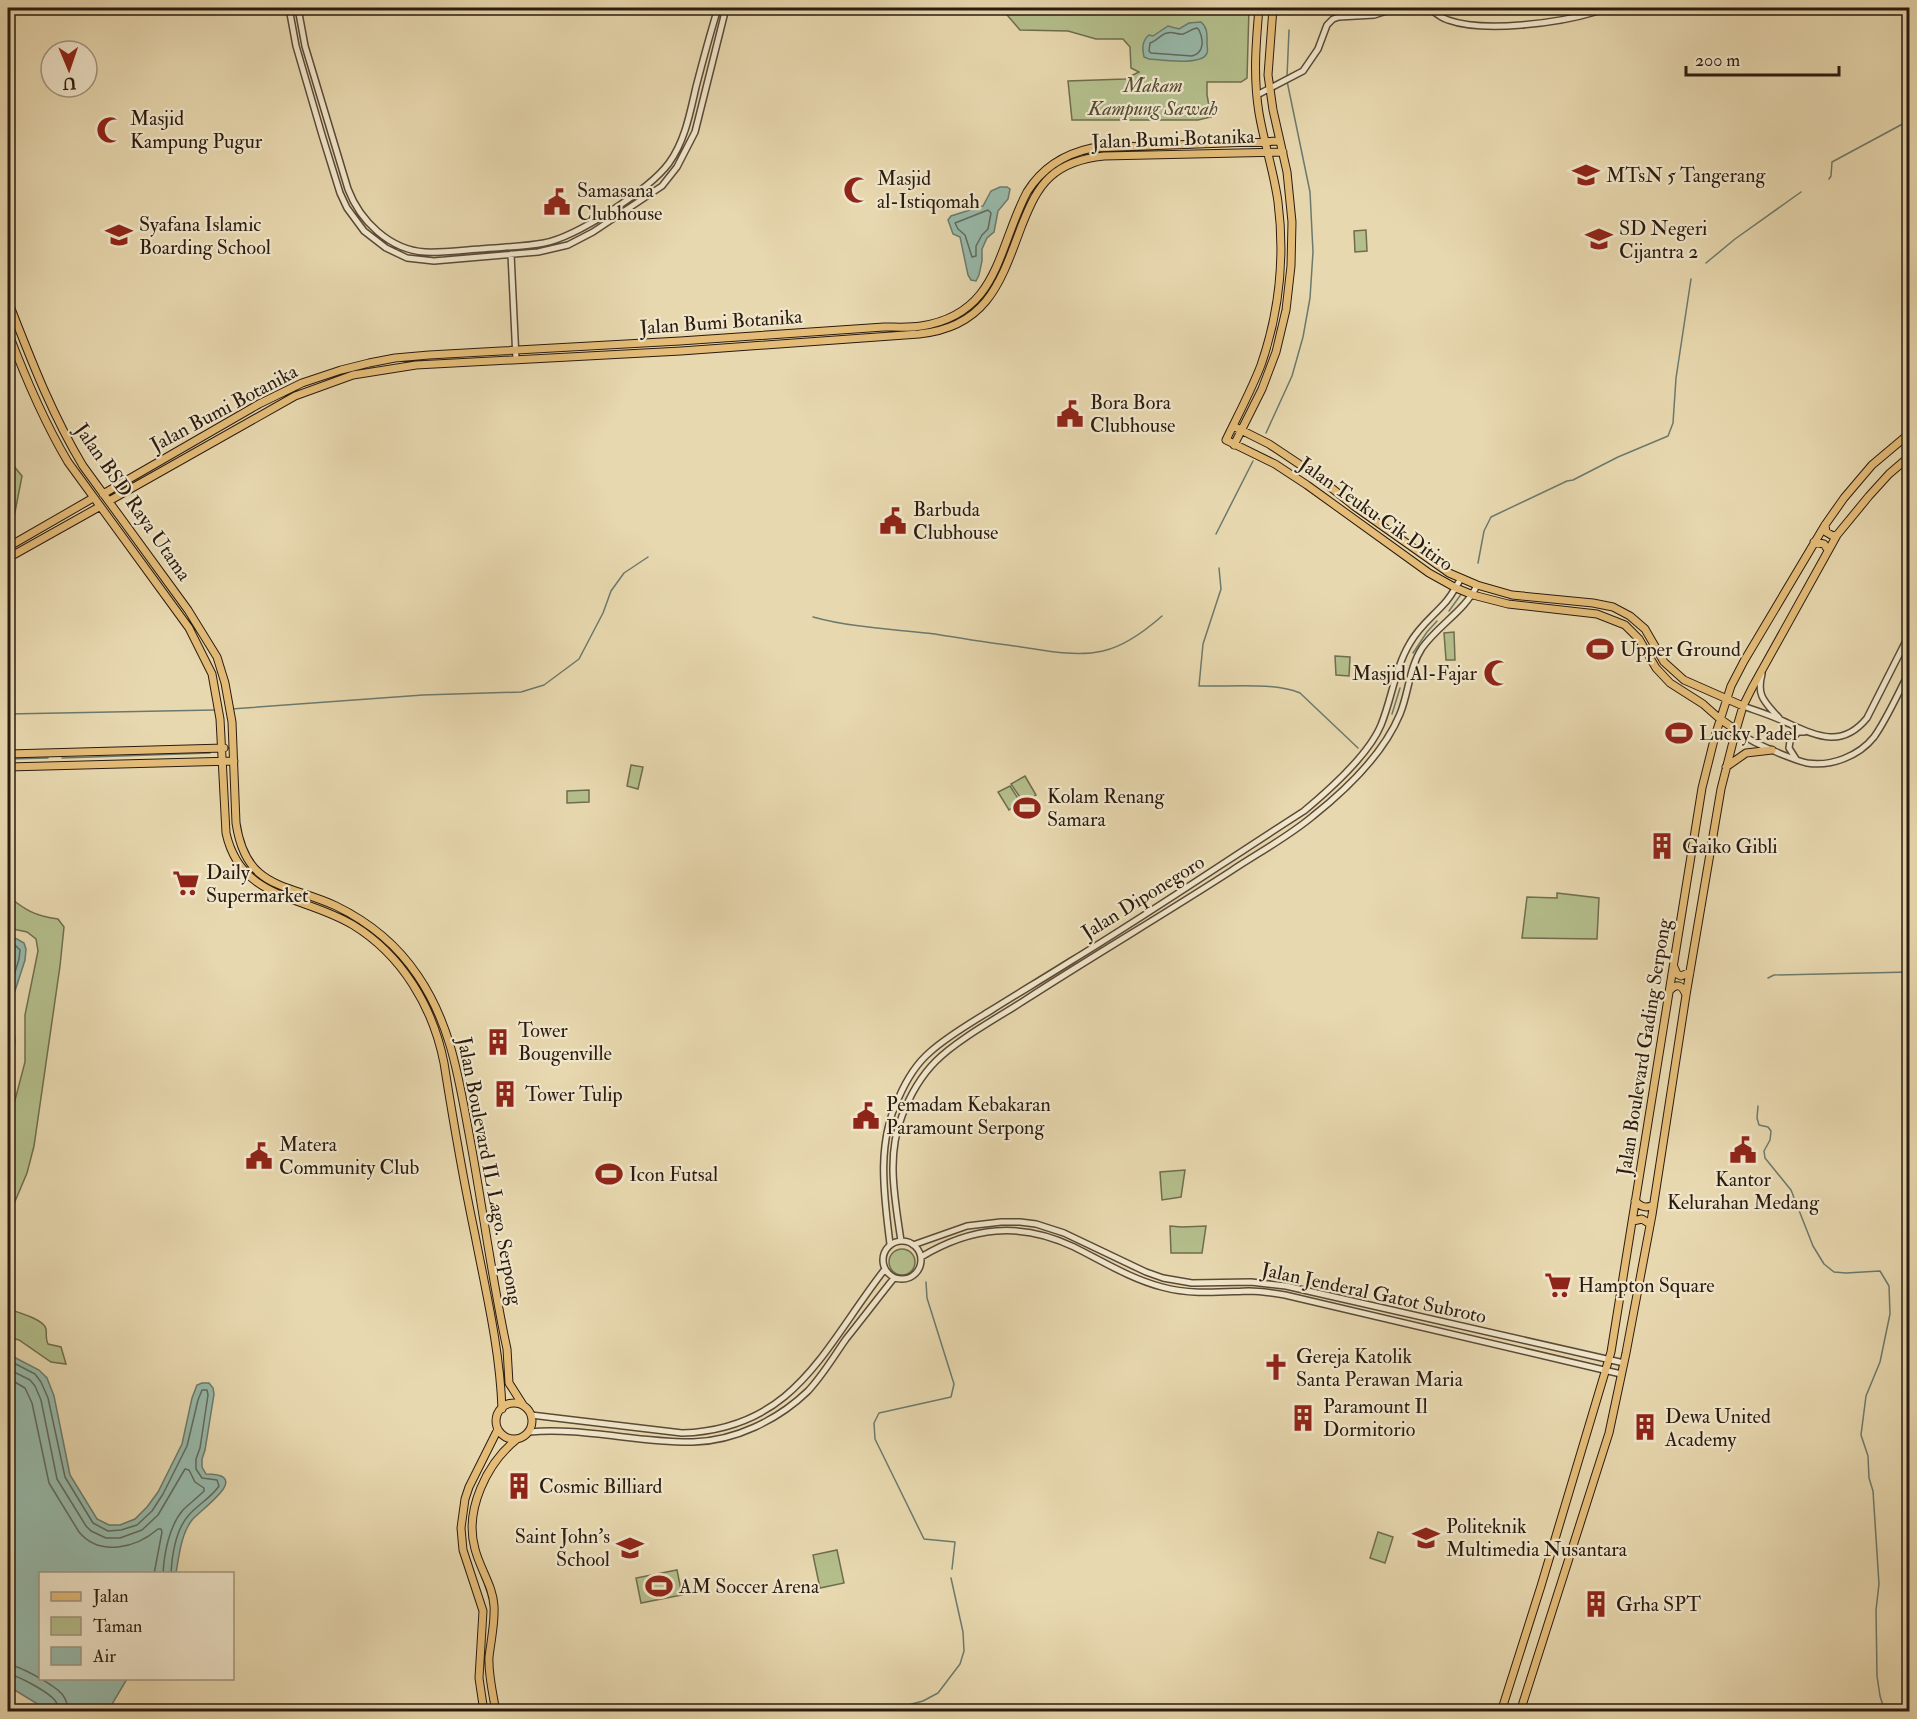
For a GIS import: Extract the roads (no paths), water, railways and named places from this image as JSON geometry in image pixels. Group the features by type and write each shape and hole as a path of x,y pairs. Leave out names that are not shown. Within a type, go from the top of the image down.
{"main road":[{"path":"1233,426 1254,382 1266,347 1279,284 1281,242 1278,203 1265,143 1254,65 1259,8"},
{"path":"1234,445 1262,389 1276,352 1286,310 1291,266 1292,222 1283,152 1269,88 1268,69 1273,8"},
{"name":"Jalan Bumi Botanika","path":"103,494 259,404 302,383 341,370 395,358 884,327 916,327 942,322 966,309 982,294 996,268 1023,200 1034,182 1052,164 1075,152 1092,148 1280,141"},
{"name":"Jalan Bumi Botanika","path":"109,501 268,410 305,392 353,375 416,365 681,351 919,334 945,329 974,313 991,296 1001,278 1030,205 1039,190 1050,177 1078,160 1104,156 1283,152"},
{"path":"1007,240 1015,243"},
{"name":"Jalan BSD Raya Utama","path":"8,301 55,417 83,466 206,638 221,669 231,719"},
{"name":"Jalan BSD Raya Utama","path":"8,332 33,396 54,437 99,507 189,628 212,674 220,719"},
{"path":"680,341 681,351"},
{"path":"302,383 305,392"},
{"name":"Jalan Teuku Cik Ditiro","path":"1736,730 1703,704 1670,683 1656,668 1633,631 1617,621 1598,614 1519,606 1473,595 1456,588 1429,573 1275,464 1226,440 1233,426 1282,452 1434,563 1461,578 1512,595 1593,603 1612,607 1630,616 1645,629 1664,662 1684,680 1743,706"},
{"name":"Jalan Boulevard Gading Serpong","path":"1501,1712 1544,1579 1611,1352 1702,788 1720,719 1731,686 1825,525 1865,472 1910,433"},
{"path":"1275,464 1282,452"},
{"name":"Jalan Boulevard Gading Serpong","path":"1520,1712 1609,1433 1650,1224 1686,995 1726,767 1743,706 1838,535 1869,496 1910,456"},
{"path":"8,547 93,498"},
{"path":"8,558 99,507"},
{"path":"1825,525 1829,534 1838,535"},
{"path":"1814,542 1824,544 1828,550"},
{"path":"1656,668 1664,662"},
{"name":"Jalan Boulevard IL Lago. Serpong","path":"220,719 226,833 231,850 243,869 265,888 337,916 392,945 417,974 438,1009 446,1028 459,1080 507,1350 508,1383 523,1406"},
{"name":"Jalan Boulevard IL Lago. Serpong","path":"231,719 236,823 238,839 245,855 255,869 267,879 335,906 373,934 415,987 429,1013 441,1046 485,1287 500,1377 502,1408"},
{"path":"8,754 233,748"},
{"path":"1726,767 1740,755 1772,750"},
{"path":"55,752 56,765"},
{"path":"8,767 234,761"},
{"path":"1674,967 1677,974 1681,976 1690,972"},
{"path":"1670,990 1679,985 1686,995"},
{"path":"1635,1201 1645,1207 1653,1205"},
{"path":"1633,1221 1642,1219 1650,1224"},
{"path":"485,1287 495,1285"},
{"path":"484,1712 479,1678 483,1611 463,1550 461,1528 469,1487 498,1429 497,1416 502,1408 514,1403 523,1406 531,1415 532,1424 529,1432 506,1448 491,1467 472,1515 474,1548 492,1593 494,1605 489,1658 496,1712"},
{"path":"498,1429 508,1438 517,1439"}],"street":[{"path":"289,8 299,57 340,193 353,218 364,231 392,251 413,259 434,261 538,252 568,245 662,186 677,167 695,132 726,8"},
{"path":"298,8 305,46 348,189 355,204 367,221 395,243 418,251 439,252 544,243 575,232 656,178 678,148 685,131 718,8"},
{"path":"1257,95 1303,71 1318,49 1327,25 1333,19 1374,15 1396,8"},
{"path":"1429,8 1450,21 1494,26 1577,17 1595,12 1593,8"},
{"path":"290,18 300,18"},
{"path":"711,31 719,34"},
{"path":"510,246 516,359"},
{"name":"Jalan Diponegoro","path":"890,1244 884,1202 885,1145 894,1107 908,1079 921,1060 962,1028 1073,960 1304,811 1332,787 1369,744 1380,726 1404,653 1418,630 1445,603 1461,578"},
{"name":"Jalan Diponegoro","path":"901,1241 893,1166 894,1148 901,1117 917,1085 939,1058 968,1037 1148,925 1311,819 1339,795 1378,753 1399,717 1415,661 1428,640 1473,595 1477,585"},
{"path":"1436,611 1445,616 1445,622"},
{"path":"1743,706 1815,735 1831,738 1847,735 1860,727 1867,718 1910,633"},
{"path":"1766,661 1760,684 1762,697 1781,720"},
{"path":"1736,730 1744,737 1797,760 1826,763 1840,760 1861,749 1874,737 1910,671"},
{"path":"1386,711 1390,716 1399,717"},
{"path":"1797,760 1789,748 1790,741 1798,732 1806,732"},
{"path":"1304,811 1311,819"},
{"path":"1142,916 1148,925"},
{"path":"1073,960 1078,967"},
{"path":"962,1028 968,1037"},
{"path":"908,1079 917,1085"},
{"name":"Jalan Jenderal Gatot Subroto","path":"913,1245 967,1226 1001,1222 1036,1224 1064,1233 1163,1278 1192,1284 1251,1282 1286,1286 1624,1363"},
{"name":"Jalan Jenderal Gatot Subroto","path":"921,1257 940,1245 977,1232 995,1230 1028,1233 1056,1239 1138,1279 1174,1290 1214,1293 1250,1291 1285,1295 1621,1374"},
{"path":"901,1241 913,1245 918,1250 921,1257 920,1265 911,1277 894,1278 885,1269 882,1260 884,1251 890,1244 901,1241"},
{"path":"531,1415 682,1433 734,1426 778,1403 804,1379 885,1269"},
{"path":"529,1432 560,1430 693,1442 735,1434 757,1426 788,1407 807,1391 894,1278"},
{"path":"753,1417 757,1426"},
{"path":"625,1437 626,1428"}],"water":[{"path":"1201,22 1207,35 1207,52 1204,57 1198,60 1181,61 1144,57 1143,45 1149,35 1153,36 1168,26 1179,29 1189,23"},
{"path":"1000,187 1010,189 1008,199 998,211 994,232 987,238 982,249 979,275 976,281 971,280 960,237 953,234 948,220 951,216 983,206 991,191"},
{"path":"8,937 24,943 26,949 11,1013 15,1041 13,1060 8,1075"},
{"path":"8,1354 39,1370 47,1378 54,1396 70,1475 97,1519 109,1525 120,1525 135,1519 158,1492 182,1444 197,1385 209,1383 214,1394 202,1467 206,1474 220,1476 225,1480 225,1486 188,1526 181,1545 176,1572 39,1572 39,1680 126,1680 108,1711 49,1711 8,1686"}],"waterway":[{"path":"1290,15 1291,8"},
{"path":"1287,77 1289,30"},
{"path":"1266,433 1292,376 1303,337 1310,298 1313,252 1310,192 1287,81"},
{"path":"1829,179 1832,162 1910,120"},
{"path":"1706,263 1735,239 1801,192"},
{"path":"1478,563 1484,531 1491,517 1668,436 1673,423 1676,378 1691,279"},
{"path":"1216,534 1253,461"},
{"path":"231,709 423,695 521,692 544,685 579,659 603,613 611,591 624,573 648,557"},
{"path":"1219,568 1221,589 1203,644 1199,686 1265,686 1300,693 1358,748"},
{"path":"1449,611 1462,593"},
{"path":"813,617 858,626 935,634 1052,652 1093,653 1127,642 1162,616"},
{"path":"1413,653 1437,621"},
{"path":"1401,680 1405,673"},
{"path":"1392,714 1400,688"},
{"path":"8,714 214,710"},
{"path":"62,758 210,753"},
{"path":"8,759 48,758"},
{"path":"1768,978 1774,975 1910,972"},
{"path":"1758,1106 1759,1125 1768,1127 1771,1131 1770,1140 1764,1151 1765,1158 1791,1190 1813,1246 1824,1264 1834,1272 1880,1271 1889,1286 1890,1314 1880,1362 1866,1396 1861,1435 1868,1456 1869,1478 1873,1491 1879,1584 1876,1610 1877,1676 1885,1712"},
{"path":"926,1282 927,1298 954,1384 951,1397 879,1413 874,1423 875,1439 924,1539 955,1542 952,1569"},
{"path":"869,1712 878,1708 900,1707 923,1701 938,1693 960,1664 964,1651 963,1632 951,1578"}],"place":[{"name":"Masjid Kampung Pugur","path":"110,130"},
{"name":"MTsN 5 Tangerang","path":"1586,175"},
{"name":"Masjid al-Istiqomah","path":"857,190"},
{"name":"Samasana Clubhouse","path":"557,202"},
{"name":"Syafana Islamic Boarding School","path":"119,235"},
{"name":"SD Negeri Cijantra 2","path":"1599,239"},
{"name":"Bora Bora Clubhouse","path":"1070,414"},
{"name":"Barbuda Clubhouse","path":"893,521"},
{"name":"Upper Ground","path":"1600,649"},
{"name":"Masjid Al-Fajar","path":"1497,673"},
{"name":"Lucky Padel","path":"1679,733"},
{"name":"Kolam Renang Samara","path":"1027,808"},
{"name":"Gaiko Gibli","path":"1662,846"},
{"name":"Daily Supermarket","path":"186,883"},
{"name":"Tower Bougenville","path":"498,1042"},
{"name":"Tower Tulip","path":"505,1094"},
{"name":"Pemadam Kebakaran Paramount Serpong","path":"866,1116"},
{"name":"Kantor Kelurahan Medang","path":"1743,1150"},
{"name":"Matera Community Club","path":"259,1156"},
{"name":"Icon Futsal","path":"609,1174"},
{"name":"Hampton Square","path":"1558,1285"},
{"name":"Gereja Katolik Santa Perawan Maria","path":"1276,1367"},
{"name":"Paramount Il Dormitorio","path":"1303,1418"},
{"name":"Dewa United Academy","path":"1645,1427"},
{"name":"Cosmic Billiard","path":"519,1486"},
{"name":"Politeknik Multimedia Nusantara","path":"1426,1538"},
{"name":"Saint John's School","path":"630,1548"},
{"name":"AM Soccer Arena","path":"659,1586"},
{"name":"Grha SPT","path":"1596,1604"}],"park label":[{"name":"Makam Kampung Sawah","path":"1153,96"}]}
